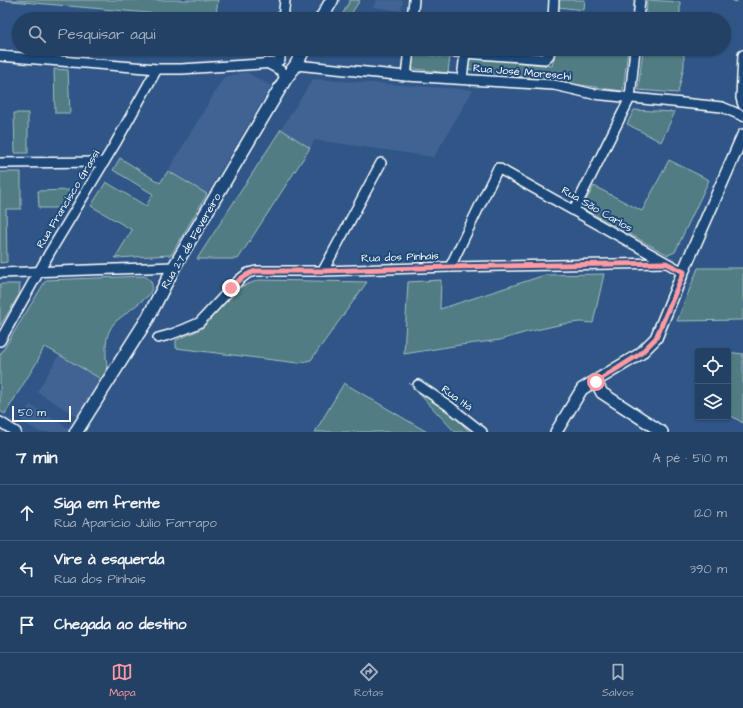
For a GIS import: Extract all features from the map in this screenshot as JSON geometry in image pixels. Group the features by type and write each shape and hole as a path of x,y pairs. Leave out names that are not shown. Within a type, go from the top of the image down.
{"main road":[{"path":"325,12 332,0"},
{"name":"Rua 27 de Fevereiro","path":"76,432 148,318 174,267 300,56"}],"street":[{"path":"284,12 285,0"},
{"path":"413,12 414,0"},
{"path":"553,12 554,0"},
{"path":"639,12 640,0"},
{"path":"743,55 741,98 743,105"},
{"path":"0,56 157,70 275,63 280,60 280,56"},
{"path":"406,76 408,56"},
{"path":"462,79 465,56"},
{"path":"505,56 545,59 549,56"},
{"path":"574,210 630,98 634,56"},
{"path":"267,63 280,70 286,78"},
{"name":"Rua José Moreschi","path":"296,65 406,76 554,85 593,94 722,108 743,116"},
{"name":"Rua Francisco Grassi","path":"0,341 50,252 115,144 157,70"},
{"path":"556,432 582,389 596,382 640,354 656,338 743,135"},
{"path":"0,163 104,162"},
{"path":"323,271 381,163"},
{"name":"Rua São Carlos","path":"450,267 498,168 684,272"},
{"name":"Rua dos Pinhais","path":"158,338 186,329 199,322 239,280 248,273 256,271 323,271 666,263"},
{"path":"0,273 174,267"},
{"path":"596,382 602,393 657,431"},
{"name":"Rua Itá","path":"418,385 482,432"},
{"path":"0,422 16,432"}],"shaded area":[{"path":"377,0 403,0 401,11 373,7"},
{"path":"246,72 271,86 207,194 168,171 224,77"},
{"path":"313,79 473,90 434,157 315,140 310,148 281,129"},
{"path":"59,355 101,379 78,417 37,392"},
{"path":"30,405 70,429 68,432 39,432 20,420"}],"green space":[{"path":"0,0 218,0 216,12 137,12"},
{"path":"350,0 360,0 352,12 344,12"},
{"path":"559,0 585,0 584,10 558,7"},
{"path":"647,0 680,2 680,12 646,12"},
{"path":"409,56 450,56 448,73 408,68"},
{"path":"554,56 627,56 623,91 467,69 469,57 552,66"},
{"path":"642,56 684,56 684,66 678,93 638,90"},
{"path":"54,69 68,70 70,113 55,113"},
{"path":"634,110 675,112 661,142 627,124"},
{"path":"14,113 28,113 28,153 15,153"},
{"path":"281,129 310,148 238,259 197,259"},
{"path":"120,158 160,183 168,171 207,194 171,255 115,258 132,230 91,206 106,182 146,206 153,194 113,170"},
{"path":"669,160 709,180 675,252 668,255 582,208 594,186 642,211"},
{"path":"0,172 21,172 21,209 6,209 7,262 0,263"},
{"path":"73,190 63,208 39,208 38,191"},
{"path":"698,268 743,268 743,320 677,321"},
{"path":"604,274 593,323 580,322 563,324 500,340 404,354 408,282 441,280 440,309 545,275"},
{"path":"144,276 150,280 152,284 151,290 148,296 115,322 109,331 106,348 107,364 105,374 101,379 44,347 37,362 5,414 0,411 0,355 46,280"},
{"path":"259,280 367,282 311,360 298,363 176,348 176,340 197,331 211,317 226,297 240,287"},
{"path":"0,284 20,284 19,295 0,326"},
{"path":"731,352 743,354 743,423 731,416"},
{"path":"344,383 427,432 315,432"},
{"path":"409,383 452,414 470,432 455,432"}],"route":[{"path":"231,288 248,273 256,271 323,271 666,263 684,272 656,338 640,354 596,382"}]}
